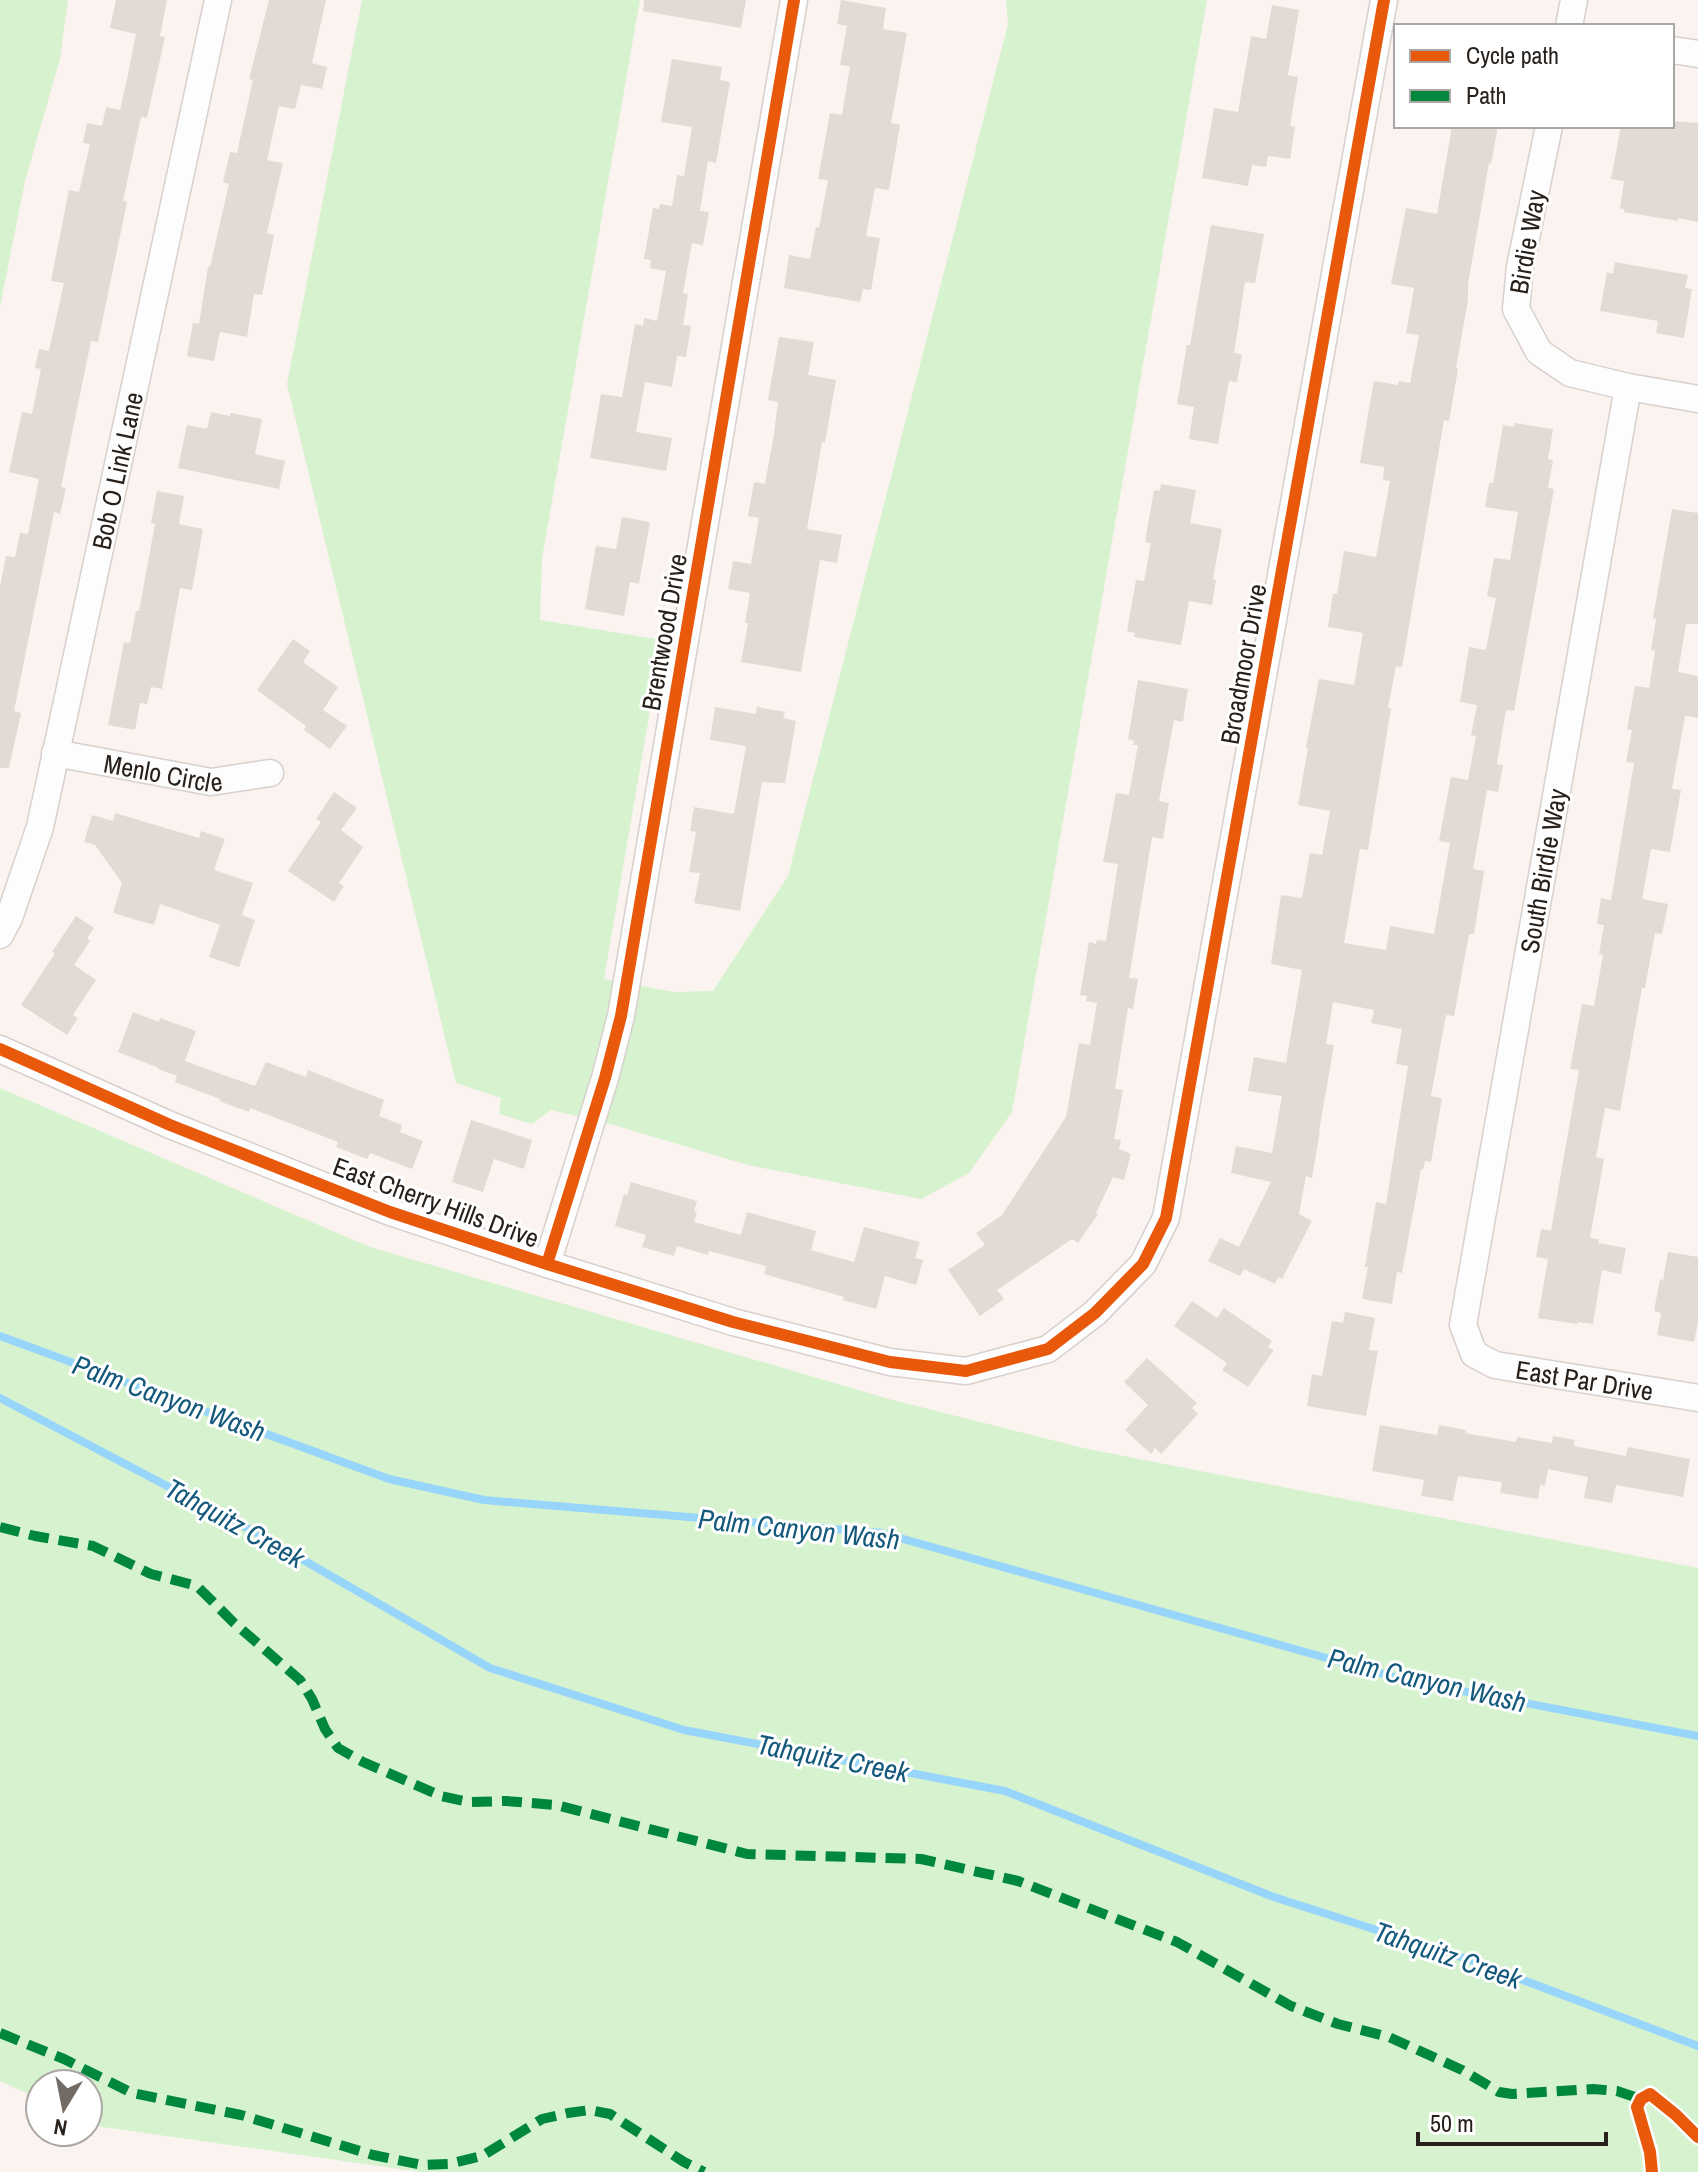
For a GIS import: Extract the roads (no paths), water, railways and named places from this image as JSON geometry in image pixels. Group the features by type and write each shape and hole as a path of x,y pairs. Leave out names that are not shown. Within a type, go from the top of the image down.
{"street":[{"name":"Bob O Link Lane","path":"0,935 9,918 40,827 218,0"},
{"name":"Brentwood Drive","path":"547,1264 621,1016 794,0"},
{"name":"Broadmoor Drive","path":"1095,1313 1143,1264 1166,1218 1384,0"},
{"path":"1569,24 1574,0"},
{"path":"1674,50 1698,54"},
{"name":"Birdie Way","path":"1549,128 1520,267 1516,309 1539,352 1570,373 1698,399"},
{"name":"South Birdie Way","path":"1474,1354 1463,1325 1628,387"},
{"name":"Menlo Circle","path":"55,753 211,782 270,773"},
{"name":"East Cherry Hills Drive","path":"0,1049 170,1125 390,1212 762,1330 890,1362 966,1371 1048,1349 1095,1313"},
{"name":"East Par Drive","path":"1474,1354 1495,1365 1698,1398"}],"waterway":[{"name":"Palm Canyon Wash","path":"0,1336 389,1479 484,1500 882,1533 1405,1680 1698,1736"},
{"name":"Tahquitz Creek","path":"0,1398 262,1536 490,1668 684,1730 1005,1791 1271,1896 1470,1960 1698,2046"}]}
